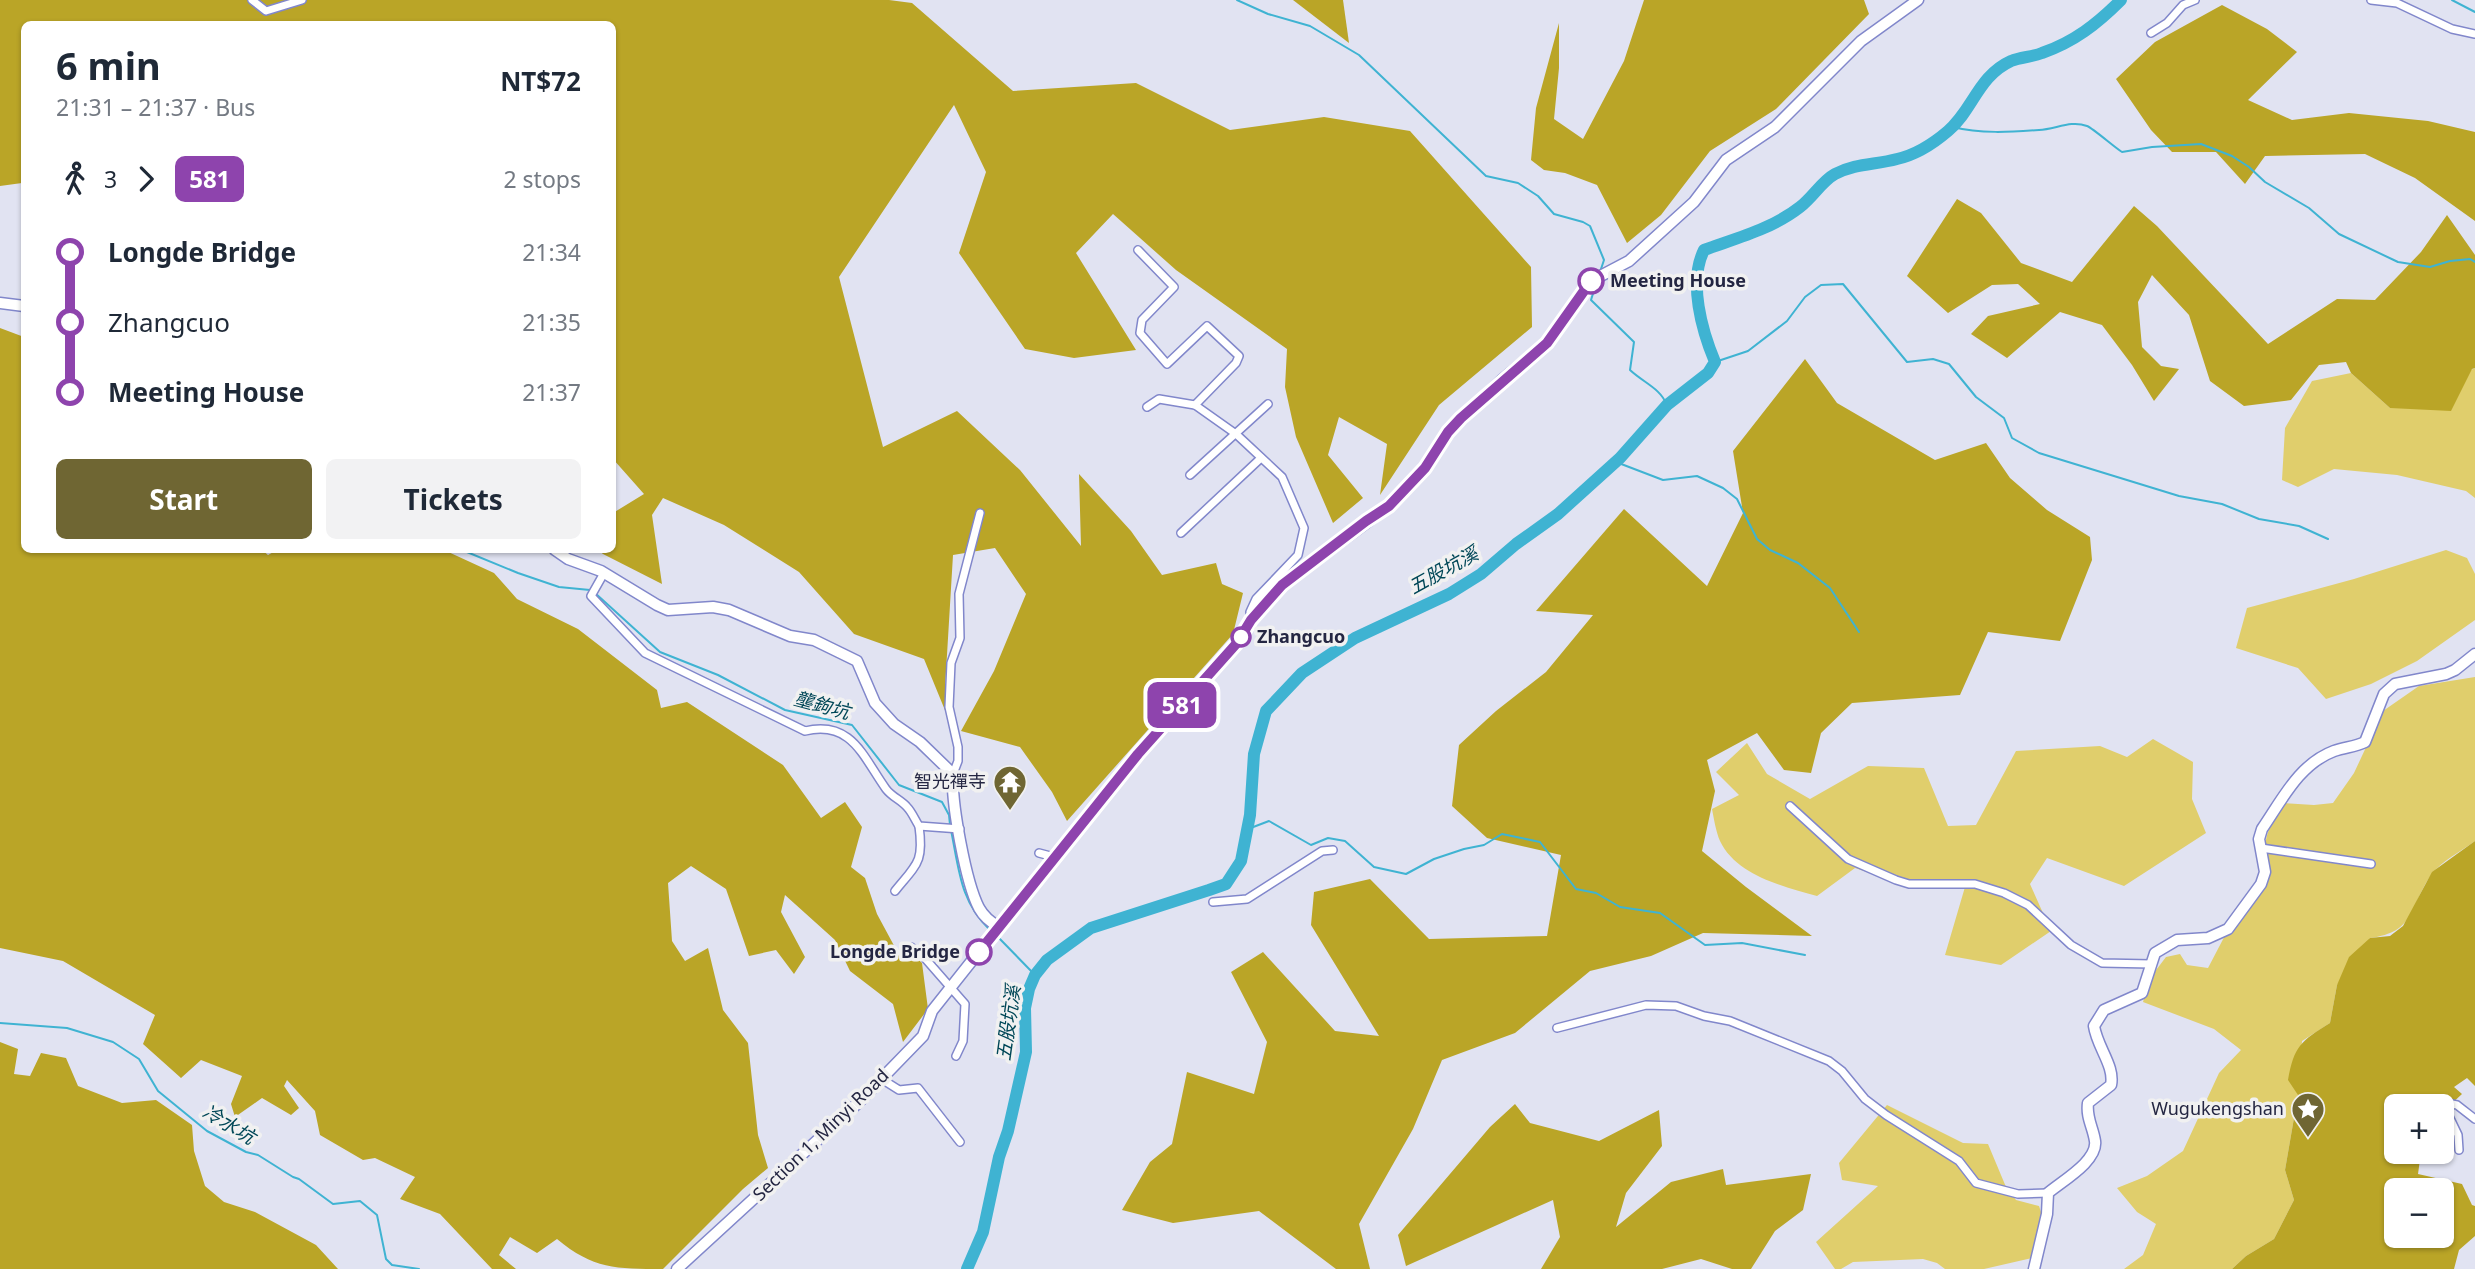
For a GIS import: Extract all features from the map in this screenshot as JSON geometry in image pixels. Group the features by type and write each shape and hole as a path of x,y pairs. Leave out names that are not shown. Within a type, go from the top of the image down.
{"main road":[{"name":"Section 1, Minyi Road","path":"677,1269 858,1103 923,1036 932,1010 1138,754 1237,643 1251,620 1282,585 1389,506 1425,468 1448,432 1503,379 1547,343 1586,288 1600,276 1629,261 1694,202 1726,160 1775,127 1861,41 1918,0"},
{"path":"0,303 21,306"},
{"path":"559,553 604,573 668,610 713,607 729,610 790,636 814,640 857,662 875,703 894,724 920,742 953,774 954,828 978,907 995,932"},
{"path":"2034,1269 2047,1214 2048,1193 2089,1160 2096,1150 2087,1113 2088,1103 2111,1085 2113,1076 2096,1041 2094,1026 2104,1010 2142,993 2154,953 2177,940 2208,938 2228,929 2261,884 2265,872 2259,839 2262,830 2297,777 2309,765 2334,751 2365,742 2384,694 2395,684 2446,674 2475,654"}],"street":[{"path":"252,0 266,10 302,0"},
{"path":"2151,33 2167,23 2183,5 2195,0"},
{"path":"2371,0 2397,4 2452,29 2475,34"},
{"path":"1138,250 1174,287 1142,320 1140,333 1167,364 1207,326 1239,356 1236,363 1195,405"},
{"path":"1147,407 1159,399 1195,405 1236,434 1282,477 1304,528 1298,555 1255,599 1250,612 1251,620"},
{"path":"1189,475 1268,404"},
{"path":"1181,533 1261,458"},
{"path":"953,774 958,761 958,747 949,707 951,663 960,638 959,594 979,513"},
{"path":"604,573 591,596 645,653 804,731 830,728 846,734 871,764 888,792 907,806 919,826 922,848 918,863 895,891"},
{"path":"1790,806 1849,859 1896,880 1909,884 1975,884 2004,893 2028,905 2071,945 2102,963 2151,964"},
{"path":"919,826 954,828"},
{"path":"2260,848 2371,863"},
{"path":"1213,902 1247,899 1322,851 1333,850"},
{"path":"1040,853 1054,857"},
{"path":"911,947 923,956 965,1004 963,1041 956,1056"},
{"path":"1557,1028 1646,1005 1676,1006 1704,1016 1730,1021 1829,1061 1842,1071 1865,1099 1959,1161 1976,1183 2018,1194 2048,1193"},
{"path":"880,1079 899,1090 918,1088 960,1142"},
{"path":"2459,1150 2458,1135 2445,1108 2452,1102 2475,1119"}],"shaded area":[{"path":"0,0 889,0 912,3 1013,91 1136,83 1230,130 1324,117 1410,131 1531,267 1532,327 1439,405 1380,495 1387,444 1339,417 1328,455 1363,498 1333,523 1296,437 1285,387 1287,349 1176,270 1113,214 1076,253 1136,350 1074,358 1025,349 959,253 986,172 954,105 839,277 883,447 957,411 1020,470 1081,546 1079,474 1131,531 1162,575 1216,563 1222,584 1243,593 1233,634 1067,821 1052,792 1020,747 961,731 994,671 1026,594 995,548 953,555 945,688 949,720 924,659 854,634 799,572 724,525 663,498 652,515 662,584 602,553 616,553 616,511 644,494 616,462 616,21 21,21 21,183 0,186"},
{"path":"1293,0 1343,0 1349,43"},
{"path":"1644,0 1864,0 1869,14 1776,109 1710,151 1661,215 1627,243 1597,185 1565,173 1544,170 1531,160 1536,108 1559,23 1559,68 1554,119 1583,139 1624,61"},
{"path":"2222,5 2267,29 2297,52 2248,100 2292,120 2349,113 2428,121 2475,132 2475,221 2415,178 2365,154 2265,156 2245,184 2216,152 2172,152 2151,130 2116,79 2155,42"},
{"path":"1957,199 1981,213 2021,263 2072,282 2134,206 2157,226 2268,344 2337,299 2375,300 2421,252 2447,215 2475,255 2475,368 2472,369 2451,411 2390,408 2351,373 2346,362 2319,365 2291,400 2244,406 2210,381 2189,315 2152,275 2138,302 2142,347 2161,366 2179,369 2154,401 2132,365 2102,325 2060,312 2007,358 1971,334 1988,316 2040,304 2018,284 1992,285 1948,313 1907,276"},
{"path":"0,328 21,336 21,553 451,553 494,573 517,599 578,629 657,690 661,708 687,702 783,765 821,818 845,802 862,827 851,867 865,878 877,914 898,953 915,956 922,963 928,1009 903,1042 893,1004 850,971 835,940 785,895 781,912 805,957 794,974 776,950 749,956 726,889 691,866 668,883 672,941 685,961 708,948 723,1010 748,1043 758,1135 768,1168 743,1189 663,1269 632,1269 594,1262 557,1239 537,1253 510,1237 499,1255 516,1269 492,1269 440,1214 400,1199 415,1177 375,1158 363,1160 320,1135 315,1111 287,1080 284,1086 299,1108 291,1115 262,1098 235,1117 231,1104 242,1076 201,1060 181,1078 143,1044 155,1015 63,961 0,948"},
{"path":"1805,359 1837,403 1935,460 1986,443 2010,478 2047,510 2090,537 2092,560 2060,641 1988,632 1960,695 1852,703 1821,733 1811,773 1784,770 1757,733 1707,760 1715,791 1702,851 1812,936 1703,933 1651,956 1590,971 1515,1033 1442,1060 1413,1129 1359,1224 1370,1269 1336,1269 1259,1211 1173,1223 1122,1210 1150,1162 1172,1144 1187,1072 1254,1094 1267,1042 1231,972 1263,952 1335,1031 1379,1036 1311,925 1314,892 1370,879 1429,939 1547,936 1561,855 1487,838 1452,806 1459,745 1496,711 1546,672 1593,615 1536,611 1624,509 1707,586 1743,513 1733,451"},
{"path":"2475,368 2475,498 2466,491 2397,475 2334,469 2298,487 2282,480 2285,428 2312,381 2351,373 2390,408"},
{"path":"2446,550 2467,558 2475,574 2475,620 2417,661 2371,684 2326,699 2298,668 2236,648 2247,608"},
{"path":"2475,677 2475,841 2435,870 2404,924 2385,935 2370,938 2337,985 2330,1023 2302,1041 2298,1095 2285,1170 2294,1200 2274,1239 2246,1256 2232,1269 2124,1269 2143,1255 2156,1224 2137,1212 2117,1188 2147,1176 2183,1151 2219,1073 2241,1050 2214,1029 2143,1002 2150,978 2166,957 2180,954 2187,965 2208,968 2231,924 2267,877 2266,838 2284,803 2333,803 2354,773 2383,711 2419,686"},
{"path":"2153,739 2193,762 2192,799 2206,833 2124,886 2047,858 2030,884 2051,931 2001,965 1945,955 1965,887 1918,889 1855,868 1817,896 1790,888 1749,871 1727,853 1720,841 1712,809 1739,795 1716,772 1747,743 1767,774 1810,799 1868,766 1924,768 1948,826 1976,825 2016,751 2100,746 2127,757"},
{"path":"2475,841 2475,1086 2467,1078 2454,1087 2462,1094 2454,1101 2454,1094 2384,1094 2384,1164 2419,1164 2418,1174 2436,1178 2384,1178 2384,1248 2454,1248 2454,1182 2462,1184 2475,1206 2475,1236 2459,1250 2454,1269 2232,1269 2246,1256 2274,1239 2294,1200 2285,1170 2298,1095 2288,1080 2296,1052 2300,1045 2330,1023 2337,985 2349,957 2370,938 2390,936 2403,926 2432,872"},
{"path":"0,1042 18,1049 14,1074 30,1076 41,1053 66,1058 78,1086 122,1103 156,1100 192,1125 194,1151 205,1186 224,1202 255,1212 316,1245 338,1269 0,1269"},
{"path":"1515,1104 1530,1123 1599,1141 1659,1110 1662,1146 1626,1193 1616,1227 1671,1182 1723,1169 1726,1185 1811,1174 1803,1210 1775,1231 1751,1269 1732,1269 1701,1259 1662,1269 1541,1269 1560,1237 1553,1200 1406,1266 1398,1235 1490,1127"},
{"path":"1887,1105 1963,1143 1988,1144 2006,1187 2016,1200 2039,1206 2042,1215 2032,1258 1984,1269 1945,1269 1937,1263 1923,1259 1853,1262 1841,1269 1835,1269 1816,1242 1878,1186 1842,1180 1839,1163"}],"waterway":[{"path":"1237,0 1268,14 1310,26 1359,55 1486,176 1518,183 1538,196 1554,214 1590,226 1604,260 1600,272"},
{"name":"五股坑溪","path":"967,1269 983,1232 999,1157 1008,1131 1026,1052 1025,1008 1035,975 1047,960 1091,928 1226,884 1241,861 1250,815 1254,754 1266,711 1302,673 1355,638 1449,594 1481,574 1516,544 1558,514 1620,458 1667,405 1708,373 1715,362 1702,321 1697,291 1699,263 1704,250 1754,232 1789,215 1835,174 1850,168 1904,157 1924,148 1957,123 1983,84 2000,67 2011,61 2054,49 2075,38 2121,0"},
{"path":"2452,0 2475,12"},
{"path":"1953,127 2007,132 2081,124 2122,152 2201,144 2232,156 2249,167 2265,182 2309,208 2339,234 2398,262 2430,267 2450,261 2470,259 2475,262"},
{"path":"1596,284 1591,300 1634,342 1630,370 1656,390 1667,405"},
{"path":"1715,362 1748,351 1787,321 1805,297 1821,285 1843,284 1907,362 1933,359 1949,364 1976,397 2004,418 2012,438 2039,453 2179,496 2222,504 2259,519 2299,526 2328,539"},
{"path":"1616,462 1663,480 1697,476 1723,488 1737,499 1757,539 1770,550 1798,563 1830,588 1859,632"},
{"name":"壟鉤坑","path":"469,553 559,587 590,590"},
{"name":"壟鉤坑","path":"595,593 660,652 718,675 785,710 852,725 899,785 942,802 949,815 950,825"},
{"path":"1248,829 1269,821 1311,845 1328,838 1345,841 1374,867 1406,874 1434,859 1484,845 1502,834 1540,842 1576,889 1596,893 1620,907 1660,913 1705,945 1742,943 1805,955"},
{"name":"壟鉤坑","path":"951,830 962,884 972,908 990,930"},
{"name":"壟鉤坑","path":"997,936 1035,975"},
{"name":"冷水坑","path":"0,1023 67,1028 113,1042 139,1059 158,1091 207,1131 246,1152 258,1155 299,1179 333,1204 360,1201 377,1215 386,1259 392,1265 419,1269"}],"bus line":[{"name":"581","path":"979,952 1138,754 1237,643 1251,620 1282,585 1389,506 1425,468 1448,432 1461,418 1547,343 1591,281"}],"place":[{"name":"Meeting House","path":"1591,281"},
{"name":"Zhangcuo","path":"1241,637"},
{"name":"智光禪寺","path":"1010,812"},
{"name":"Longde Bridge","path":"979,952"},
{"name":"Wugukengshan","path":"2308,1139"}]}
